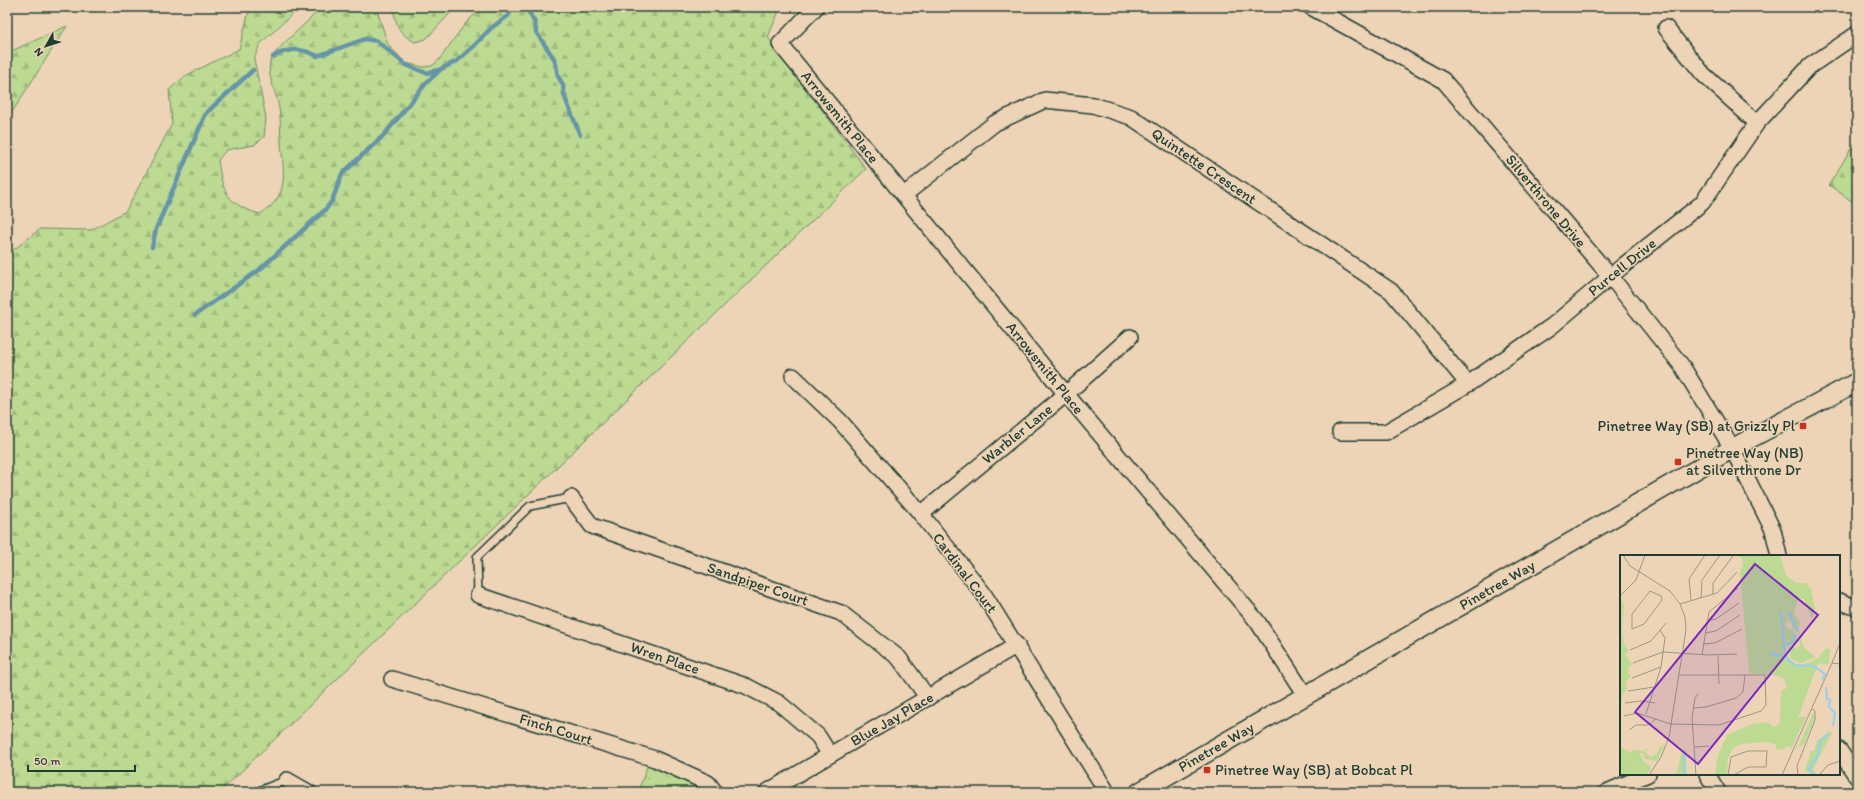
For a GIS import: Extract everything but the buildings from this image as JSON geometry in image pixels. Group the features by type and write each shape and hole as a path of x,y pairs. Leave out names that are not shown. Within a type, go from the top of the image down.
{"street":[{"name":"Arrowsmith Place","path":"816,7 780,44 1066,394 1257,621 1305,695"},
{"name":"Silverthrone Drive","path":"1311,7 1444,80 1610,276 1682,366 1732,448 1773,530 1779,555"},
{"path":"1666,28 1703,74 1757,123"},
{"name":"Purcell Drive","path":"1340,432 1386,432 1468,384 1552,326 1610,276 1702,203 1757,123 1810,66 1857,34"},
{"name":"Quintette Crescent","path":"904,195 995,123 1045,100 1093,105 1131,117 1391,291 1468,384"},
{"name":"Warbler Lane","path":"921,514 1066,394 1130,337"},
{"name":"Cardinal Court","path":"793,376 840,421 921,514 983,593 1107,792"},
{"name":"Pinetree Way","path":"1139,792 1732,448 1857,382"},
{"name":"Sandpiper Court","path":"571,498 592,526 841,613 899,658 928,698"},
{"name":"Wren Place","path":"478,595 746,686 779,703 818,736 830,755"},
{"path":"1840,601 1857,608"},
{"name":"Blue Jay Place","path":"767,792 1016,645"},
{"name":"Finch Court","path":"392,679 655,759 708,783 714,792"},
{"path":"1840,752 1857,777"},
{"path":"1607,792 1646,775"},
{"path":"1708,775 1718,792"},
{"path":"287,780 308,792"}],"lane":[{"path":"478,595 477,557 530,506 571,498"},
{"path":"256,792 287,780"}],"green space":[{"path":"250,7 300,7 260,44 254,59 266,118 264,137 254,145 226,150 218,160 224,188 228,195 240,206 260,214 270,207 277,199 283,182 280,112 270,77 270,62 278,50 321,7 376,7 388,45 406,63 423,67 432,66 439,60 465,24 482,7 776,7 779,11 768,37 866,169 220,792 7,792 7,255 40,229 91,230 126,211 172,124 169,90 185,76 239,49"},
{"path":"393,7 456,7 426,39 415,42 401,32 395,19"},
{"path":"67,26 7,120 7,53"},
{"path":"1857,139 1857,205 1829,185"},
{"path":"650,758 715,792 638,792"}],"waterway":[{"path":"195,315 259,270 325,210 332,201 342,174 384,135 427,82 441,69 457,61 491,28 508,16 513,7"},
{"path":"526,7 535,23 536,32 555,60 558,76 563,85 564,95 580,135"},
{"path":"273,57 290,50 306,51 317,56 365,39 377,41 406,65 426,73 439,70"},
{"path":"152,247 156,229 206,113 253,70"}],"place":[{"name":"Pinetree Way (SB) at Grizzly Pl","path":"1803,426"},
{"name":"Pinetree Way (NB) at Silverthrone Dr","path":"1678,462"},
{"name":"Pinetree Way (SB) at Bobcat Pl","path":"1207,770"}]}
